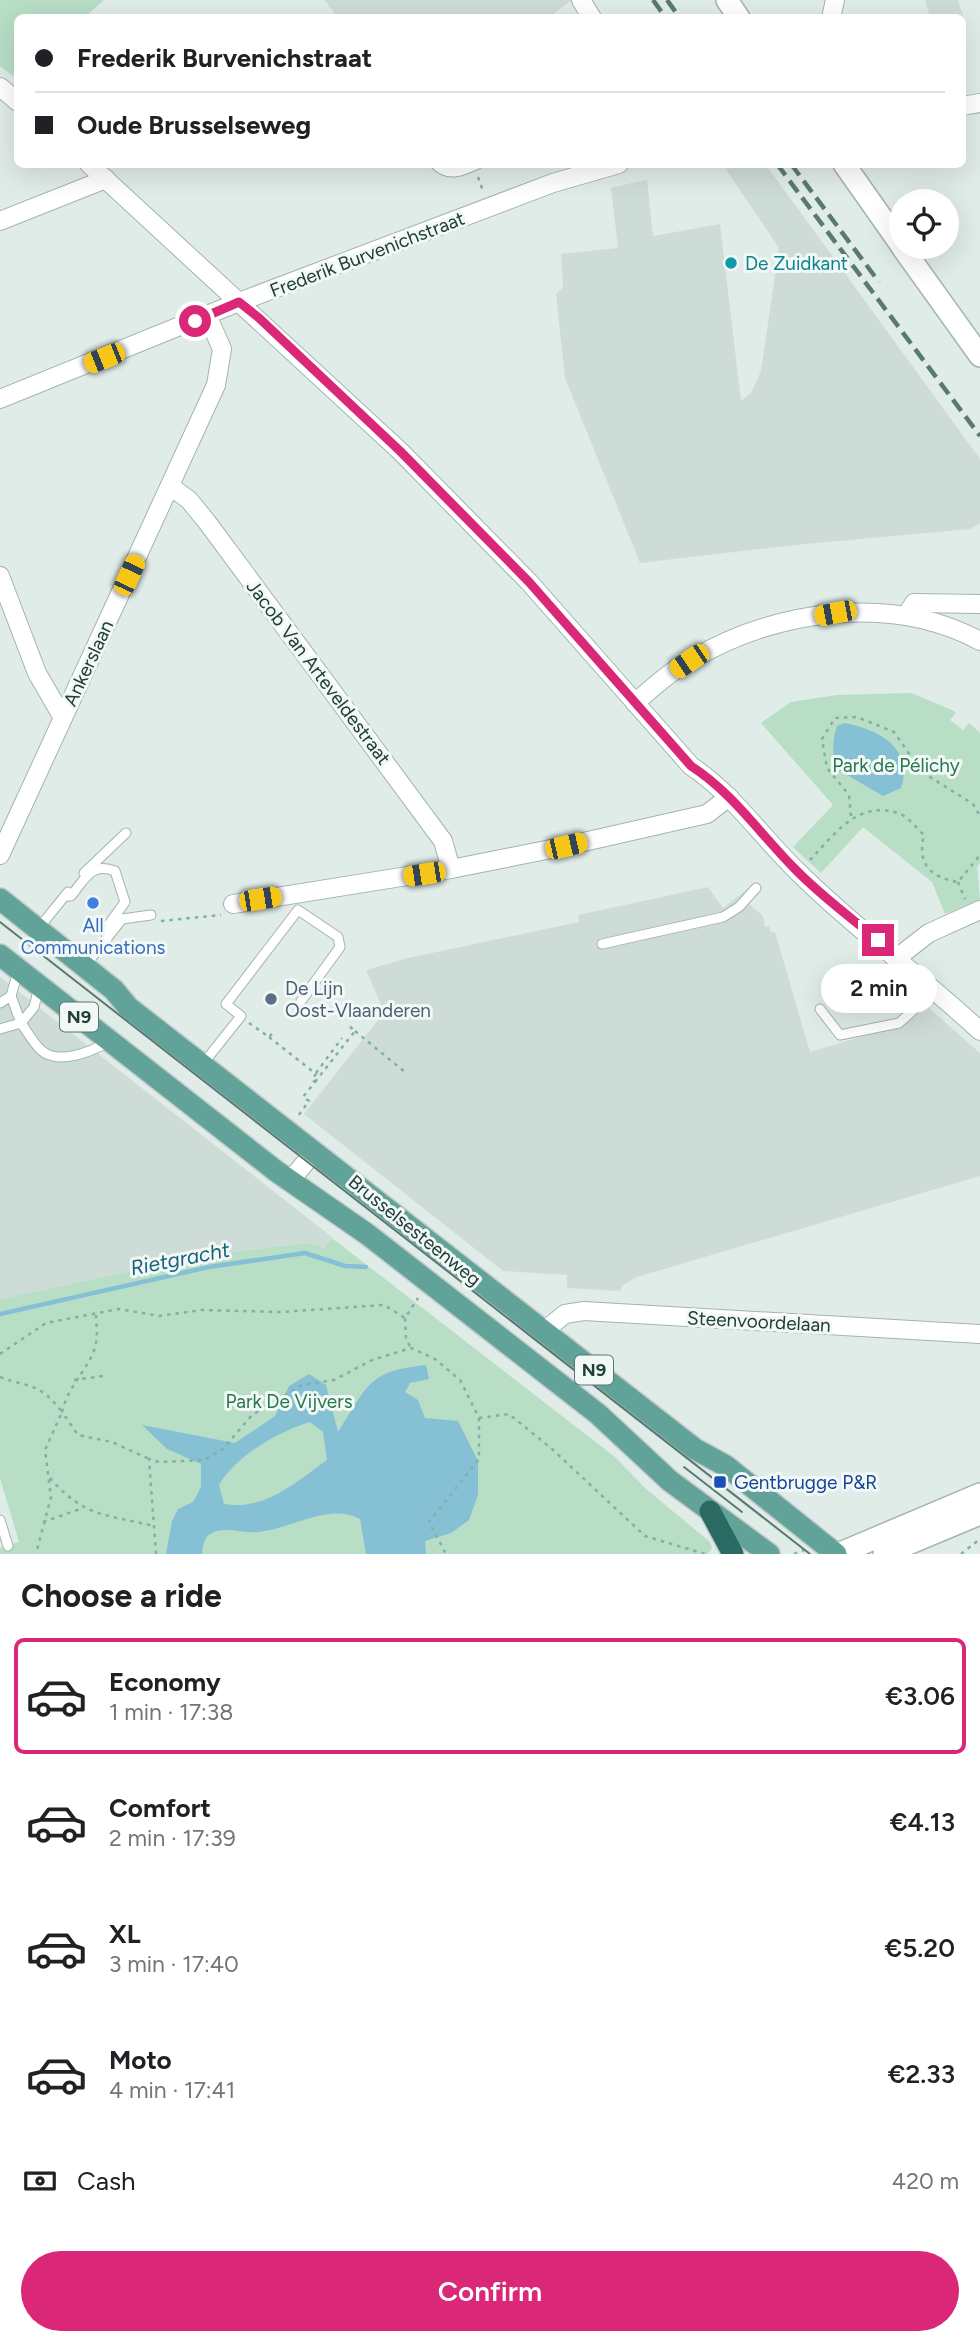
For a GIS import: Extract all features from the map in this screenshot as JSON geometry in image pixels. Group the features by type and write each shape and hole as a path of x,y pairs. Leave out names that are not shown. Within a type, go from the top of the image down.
{"highway":[{"name":"N9","path":"710,1511 733,1554"}],"main road":[{"name":"Brusselsesteenweg","path":"0,900 85,966 114,990 128,1007 202,1065 695,1449 726,1466 837,1554"},
{"name":"Brusselsesteenweg","path":"7,963 290,1181 367,1234 631,1441 670,1481 769,1554"}],"street":[{"path":"0,86 14,98"},
{"path":"94,168 400,451 529,582 691,766 755,822 779,863 798,872 980,1031"},
{"name":"Frederik Burvenichstraat","path":"0,399 239,302 490,207 602,168"},
{"path":"847,168 889,228"},
{"path":"0,221 106,179"},
{"path":"911,259 980,356"},
{"name":"Ankerslaan","path":"0,855 6,827 63,718 219,376 222,349 207,315"},
{"name":"Jacob Van Arteveldestraat","path":"170,486 189,499 208,522 397,775 443,841 452,869"},
{"path":"0,576 37,673 63,718"},
{"path":"635,703 669,674 713,648 779,624 835,613 875,611 908,614 973,637 980,606 914,603 908,614"},
{"path":"233,904 452,869 707,814 729,797"},
{"path":"898,957 929,933 980,910"},
{"path":"290,1181 314,1152"},
{"name":"Steenvoordelaan","path":"544,1331 565,1314 584,1311 980,1334"},
{"path":"837,1554 980,1494"},
{"path":"884,1554 911,1549 980,1514"}],"lane":[{"path":"438,168 441,171 456,173 468,168"},
{"path":"37,929 93,862 125,833"},
{"path":"65,896 71,896 92,870 103,867 114,871 125,902 107,927 107,939"},
{"path":"602,944 723,916 739,907 756,888"},
{"path":"202,1065 241,1016 226,1004 298,910 338,937 340,947 301,1001"},
{"path":"85,966 122,919 151,919"},
{"path":"7,963 11,996 21,1023 42,1052 59,1056 91,1052 110,1041"},
{"path":"0,1029 21,1023 34,1007 39,985"},
{"path":"820,1009 840,1035 899,1023 936,990"},
{"path":"0,1003 11,996"},
{"path":"0,1520 8,1546"}],"path":[{"path":"477,168 490,207"},
{"path":"851,816 849,795 827,768 822,739 835,718 857,717 894,732 922,772 973,804 980,816"},
{"path":"798,872 851,816 870,812 899,813 924,835 919,853 924,863 943,879 958,882 980,855"},
{"path":"151,919 225,914 233,904"},
{"path":"241,1016 316,1074"},
{"path":"348,1025 405,1073"},
{"path":"298,1116 309,1101 303,1097 355,1031"},
{"path":"315,1082 312,1079 342,1038"},
{"path":"418,1296 405,1318 406,1339 411,1348 435,1359 460,1380 479,1418 479,1459 429,1521 446,1554"},
{"path":"0,1354 46,1323 119,1309 159,1316 201,1310 281,1312 384,1305 405,1318"},
{"path":"36,1554 51,1497 44,1450 74,1380 91,1357 97,1341 96,1314"},
{"path":"0,1377 36,1387 47,1393 78,1435 112,1442 159,1462 204,1460 223,1449 252,1415 302,1385 334,1380 372,1360 411,1348"},
{"path":"74,1380 103,1376"},
{"path":"479,1418 509,1414 552,1449 645,1536 705,1554"},
{"path":"149,1459 156,1554"},
{"path":"50,1478 69,1500 83,1508 154,1526"},
{"path":"43,1522 83,1508"},
{"path":"961,1554 980,1539"}],"shaded area":[{"path":"325,0 572,0 553,14 335,14"},
{"path":"925,0 958,0 962,14 929,14"},
{"path":"725,168 768,168 980,459 980,523 970,529 640,563 565,378 556,294 563,287 561,254 618,248 611,188 636,182 647,180 653,236 720,224 741,401 751,393 761,371 779,248"},
{"path":"753,885 759,891 749,904 763,916 765,927 769,926 771,932 775,932 810,1052 898,1026 929,1008 980,1053 980,1176 637,1277 623,1285 620,1291 567,1288 567,1275 503,1271 304,1114 382,1015 383,1009 366,970 408,958 579,922 578,915 708,887 723,908"},
{"path":"0,977 332,1237 324,1248 307,1243 207,1255 0,1299"}],"green space":[{"path":"0,0 104,0 88,14 14,14 14,77 0,66"},
{"name":"Park de Pélichy","path":"911,693 952,710 956,713 950,720 963,730 969,723 980,733 980,863 977,867 980,900 945,914 932,882 863,827 821,873 793,847 833,805 761,723 791,702 837,695"},
{"name":"Park De Vijvers","path":"332,1238 615,1457 646,1489 710,1542 712,1549 707,1554 0,1554 0,1548 19,1542 0,1478 0,1299 207,1255 307,1243 324,1248"}],"water":[{"path":"845,723 870,730 891,743 903,762 901,788 883,796 837,769 833,753 834,737 837,726"},
{"path":"426,1365 429,1379 410,1383 405,1392 418,1400 425,1418 458,1421 478,1461 478,1495 469,1520 451,1533 425,1541 426,1554 366,1554 360,1519 336,1513 259,1532 215,1531 206,1538 202,1554 166,1554 172,1521 178,1509 193,1502 201,1487 201,1464 167,1449 142,1425 235,1443 275,1416 289,1386 309,1374 326,1385 338,1432 371,1384 380,1377","holes":["310,1422 323,1432 327,1460 304,1477 266,1499 239,1505 224,1504 219,1485 226,1474 258,1446"]}],"waterway":[{"name":"Rietgracht","path":"0,1314 209,1267 305,1253 345,1266 366,1267"}],"tram line":[{"path":"0,922 810,1554"},
{"path":"684,1467 742,1512"}],"railway":[{"path":"653,0 663,14"},
{"path":"667,0 677,14"},
{"path":"780,168 980,436"},
{"path":"794,168 879,282"}],"place":[{"name":"De Zuidkant","path":"731,263"},
{"name":"All Communications","path":"93,903"},
{"name":"De Lijn Oost-Vlaanderen","path":"271,999"},
{"name":"Gentbrugge P&R","path":"720,1482"}],"route":[{"path":"195,321 239,302 259,318 400,451 529,582 691,766 709,777 755,822 767,841 798,872 878,940"}]}
